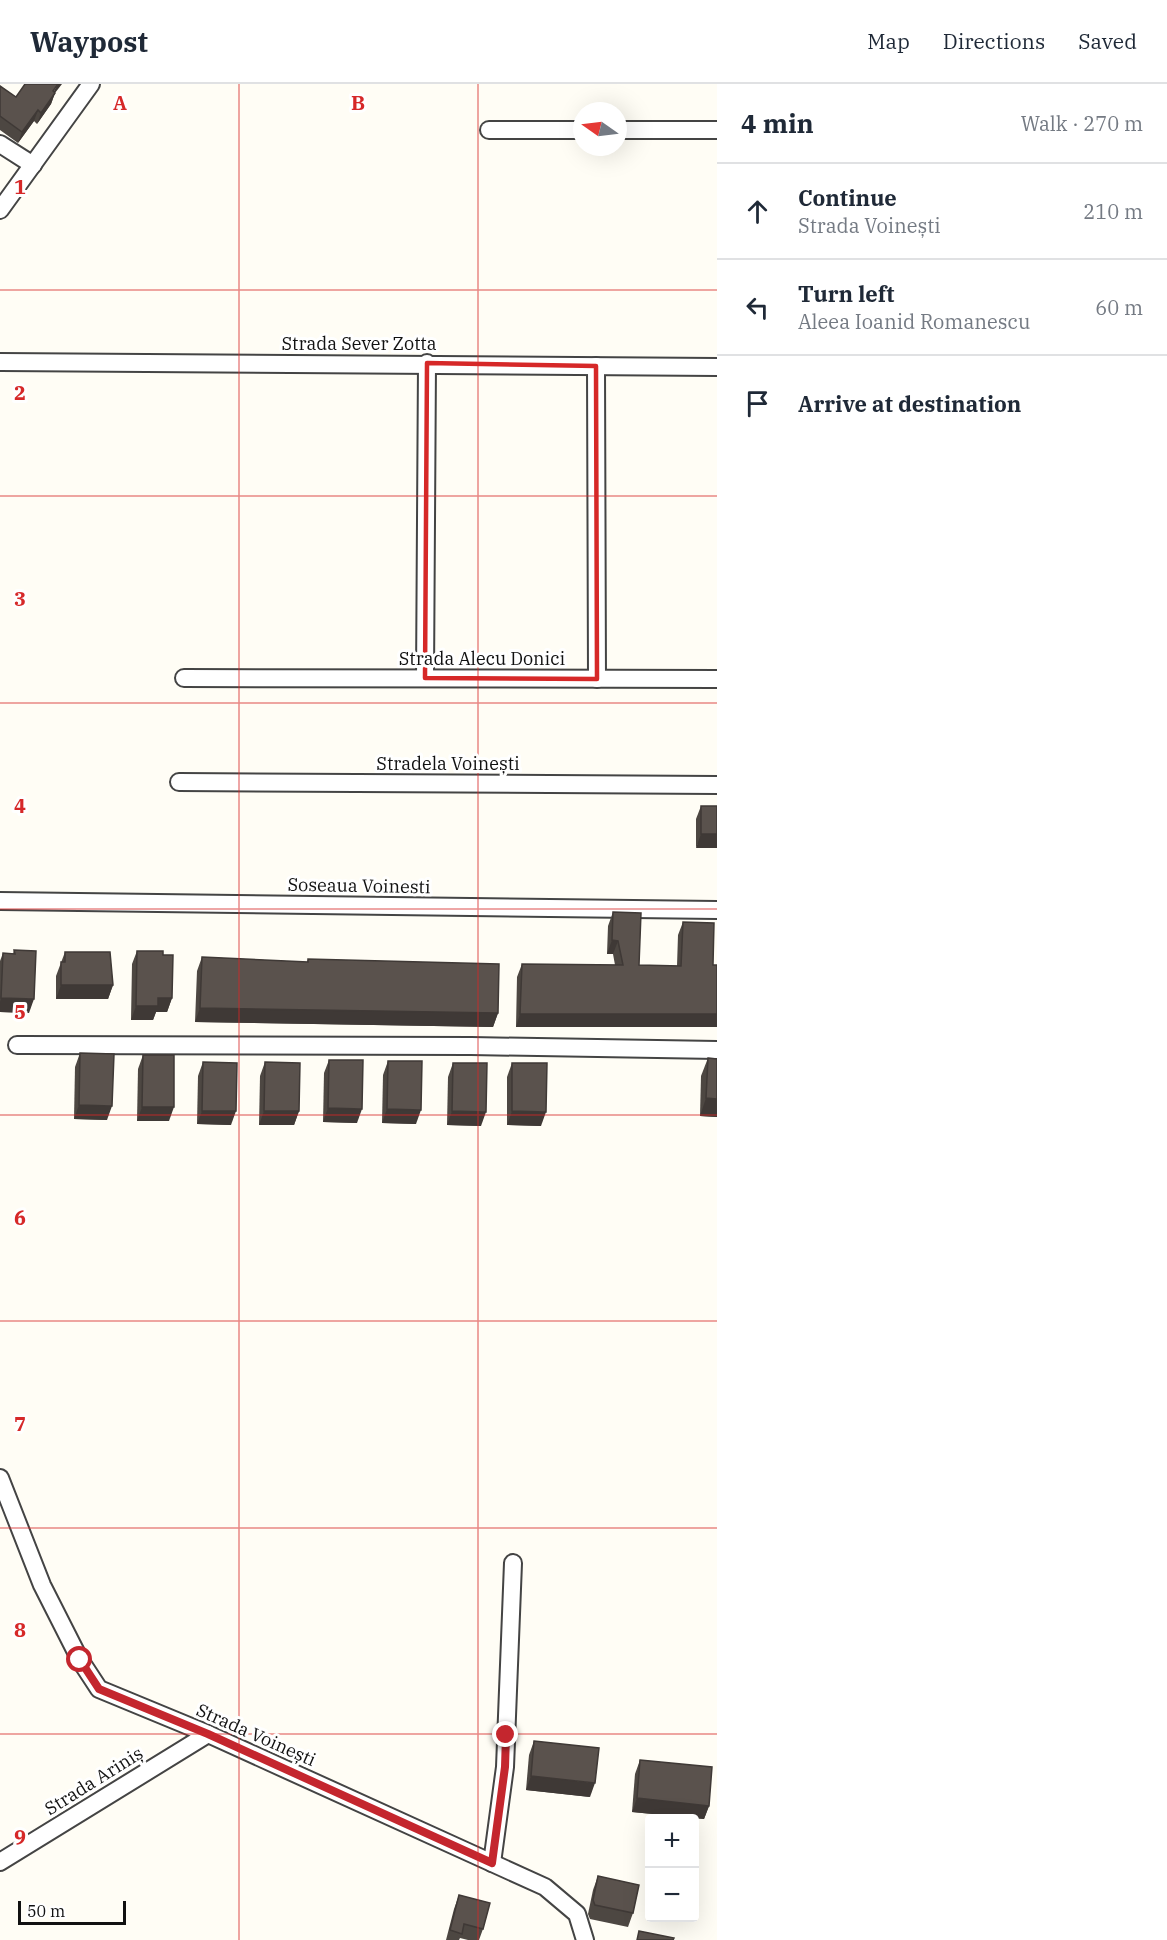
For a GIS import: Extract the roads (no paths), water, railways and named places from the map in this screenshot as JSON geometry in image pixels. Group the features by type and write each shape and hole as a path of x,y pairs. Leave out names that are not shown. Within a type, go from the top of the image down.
{"street":[{"path":"0,210 91,84"},
{"path":"489,130 573,130"},
{"path":"627,130 717,130"},
{"path":"0,144 33,165"},
{"name":"Strada Sever Zotta","path":"0,362 427,363 717,367"},
{"path":"425,678 427,363"},
{"path":"596,366 597,679"},
{"name":"Strada Alecu Donici","path":"184,678 247,676 717,679"},
{"name":"Stradela Voinești","path":"179,782 717,785"},
{"name":"Soseaua Voinesti","path":"0,901 717,910"},
{"path":"17,1045 471,1046 717,1050"},
{"name":"Strada Voinești","path":"0,1478 42,1585 80,1660 99,1689 208,1734 545,1887 577,1914 585,1940"},
{"path":"492,1863 505,1767 513,1563"},
{"name":"Strada Ariniș","path":"0,1862 208,1734"}]}
